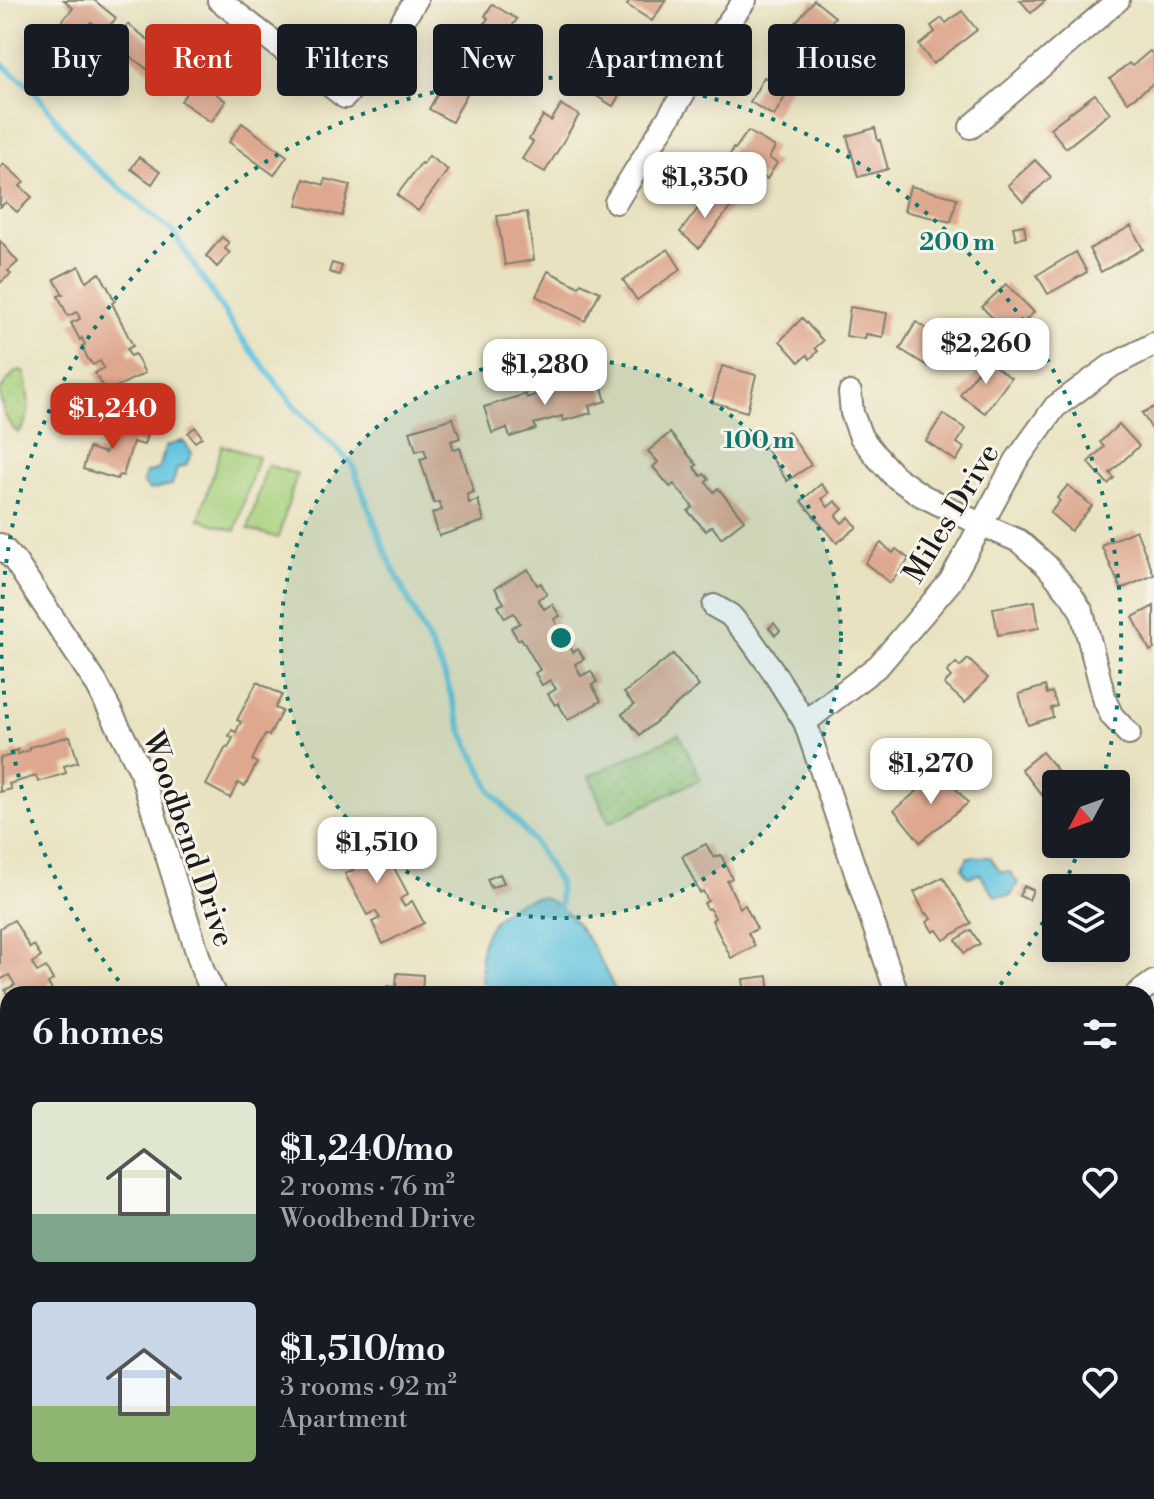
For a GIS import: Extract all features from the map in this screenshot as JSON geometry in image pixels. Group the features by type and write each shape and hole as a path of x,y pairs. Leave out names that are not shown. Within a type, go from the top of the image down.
{"street":[{"path":"219,0 345,97 383,51 416,0"},
{"path":"616,202 745,0"},
{"path":"971,127 1118,0"},
{"name":"Miles Drive","path":"805,722 879,665 950,582 1016,461 1055,407 1111,366 1154,344"},
{"path":"850,393 852,413 861,437 894,476 921,495 1019,541 1047,566 1071,595 1082,612 1105,701 1112,716 1129,734"},
{"name":"Woodbend Drive","path":"0,545 15,561 96,683 140,769 210,986"},
{"path":"714,606 730,615 749,637 805,722 894,986"}],"green space":[{"path":"20,370 24,372 27,387 28,412 18,433 5,415 0,392"},
{"path":"222,445 258,457 235,531 199,519"},
{"path":"267,465 297,474 278,538 248,529"},
{"path":"679,734 701,779 609,823 589,776"}],"water":[{"path":"183,441 192,453 186,465 177,468 172,485 149,490 143,482 146,473 159,469 166,446"},
{"path":"968,857 990,857 1000,872 1010,872 1018,883 1011,896 995,896 980,874 968,877 962,868"},
{"path":"540,897 565,911 596,952 613,986 483,986 481,955 486,933 508,908"}],"building":[{"path":"64,0 94,0 116,18 111,24 60,23 73,8"},
{"path":"630,0 666,0 652,21 627,5"},
{"path":"814,0 835,17 829,24 795,24"},
{"path":"1020,0 1046,0 1031,13"},
{"path":"492,4 517,19 514,24 484,24 488,18 485,16"},
{"path":"962,11 977,30 933,64 919,45 935,32 931,26 942,18 946,23"},
{"path":"129,25 145,37 145,68 129,55"},
{"path":"1150,51 1154,56 1154,83 1128,102 1110,79"},
{"path":"764,77 768,79 768,96 786,96 774,116 750,102"},
{"path":"1095,94 1110,113 1066,148 1050,128"},
{"path":"185,96 219,96 226,101 211,122 181,101"},
{"path":"436,96 466,96 452,122 429,109"},
{"path":"596,96 619,96 613,106"},
{"path":"561,105 579,115 545,172 522,159 533,142 529,139 543,116 551,121"},
{"path":"242,123 287,156 274,175 229,142"},
{"path":"875,128 888,169 858,177 847,136"},
{"path":"748,131 775,147 769,158 777,163 767,179 753,171 742,190 721,177 733,148"},
{"path":"429,156 448,170 418,211 397,195"},
{"path":"139,157 160,172 152,184 131,169"},
{"path":"1035,160 1051,177 1023,202 1008,185"},
{"path":"4,164 24,182 20,186 32,197 17,212 6,202 0,207 0,168"},
{"path":"304,179 324,185 325,179 350,185 342,216 297,205"},
{"path":"910,186 957,198 951,222 904,211"},
{"path":"710,193 730,208 699,248 680,232"},
{"path":"527,212 534,260 505,265 497,216"},
{"path":"1024,225 1026,237 1016,239 1013,227"},
{"path":"1131,226 1143,249 1101,272 1089,249"},
{"path":"222,237 229,243 225,249 230,253 217,267 206,256"},
{"path":"0,241 18,262 8,271 11,274 0,283"},
{"path":"668,249 681,269 637,300 623,280"},
{"path":"1076,252 1087,272 1048,294 1037,275"},
{"path":"332,263 342,266 339,275 329,272"},
{"path":"79,266 86,281 100,273 133,346 127,349 130,356 135,354 145,373 106,392 95,373 104,368 100,361 93,365 88,359 82,338 80,340 71,323 80,319 77,312 68,316 58,296 63,294 54,279"},
{"path":"548,271 579,287 581,283 600,292 585,321 536,296"},
{"path":"1006,284 1034,312 1010,336 982,307"},
{"path":"850,307 887,313 883,337 866,334 865,339 846,336"},
{"path":"802,318 823,341 810,359 807,355 799,362 780,341"},
{"path":"916,322 945,340 929,367 900,349"},
{"path":"986,360 1011,378 985,413 960,395"},
{"path":"722,366 756,375 747,412 712,402"},
{"path":"598,375 606,401 589,406 591,413 563,421 562,416 534,424 536,429 510,437 507,428 492,433 484,407 526,394 527,398 543,390 544,393"},
{"path":"1154,407 1154,433 1142,413"},
{"path":"943,414 966,429 957,443 964,448 956,461 926,441"},
{"path":"453,418 460,438 451,441 454,450 460,448 474,492 467,494 469,503 478,500 484,521 439,536 432,513 442,510 439,502 434,503 420,459 427,457 424,449 416,451 410,431"},
{"path":"101,421 147,435 144,445 133,442 123,476 119,475 117,479 83,469 89,448 106,451 110,440 99,436"},
{"path":"1119,424 1139,446 1110,473 1114,478 1108,484 1088,462 1104,447 1100,442"},
{"path":"195,427 202,437 195,442 188,433"},
{"path":"788,431 811,465 787,481 764,446"},
{"path":"670,433 697,465 694,467 701,476 704,474 709,479 706,482 714,492 718,488 744,520 721,538 712,526 706,531 688,511 693,507 674,484 670,487 653,467 658,462 648,451"},
{"path":"821,484 829,493 822,499 828,507 835,501 843,509 836,516 842,523 849,517 857,527 837,543 801,501"},
{"path":"1068,485 1092,506 1071,531 1050,513"},
{"path":"1136,530 1154,575 1121,589 1101,545"},
{"path":"881,543 893,553 896,549 909,559 890,583 865,563"},
{"path":"528,569 537,585 541,583 547,594 538,599 544,609 552,604 560,616 554,619 573,652 578,649 584,659 575,664 581,676 591,671 597,682 592,685 601,701 568,720 558,703 555,705 548,694 556,689 550,680 542,685 535,673 540,670 521,638 518,640 511,628 520,623 514,613 505,618 498,606 504,603 495,588"},
{"path":"1035,601 1039,628 998,635 993,608"},
{"path":"1154,606 1154,649 1150,651 1133,617"},
{"path":"774,623 780,631 775,635 769,628"},
{"path":"673,654 699,686 640,735 622,714 634,705 624,693"},
{"path":"968,659 988,678 965,703 944,684 951,677 947,672 956,663 960,667"},
{"path":"257,682 282,695 275,708 282,711 269,736 265,734 252,760 257,763 245,786 238,783 230,798 206,785 233,738 229,736 232,730 236,732 241,722 237,720"},
{"path":"1045,686 1047,694 1052,692 1057,706 1051,708 1053,717 1028,725 1019,694"},
{"path":"70,736 78,762 64,766 66,773 38,782 36,776 9,784 11,789 0,792 0,758"},
{"path":"1042,752 1057,770 1042,770 1042,795 1021,769"},
{"path":"942,771 968,803 920,842 894,810"},
{"path":"372,825 382,845 373,849 378,857 386,853 408,894 400,899 404,906 412,901 424,923 383,944 372,922 380,918 375,911 367,915 345,874 352,868 349,863 342,867 331,847"},
{"path":"706,844 714,858 721,855 732,878 727,881 740,908 745,905 757,929 748,933 755,946 731,958 712,920 715,918 704,903 708,901 703,891 700,893 682,856"},
{"path":"500,874 504,883 491,888 487,879"},
{"path":"943,877 971,923 944,940 937,930 933,932 927,922 931,919 925,914 914,892"},
{"path":"1024,886 1033,890 1029,900 1019,896"},
{"path":"14,920 30,948 34,945 41,957 32,963 37,972 46,967 53,980 48,983 50,986 13,986 9,975 0,980 0,928"},
{"path":"971,930 980,944 964,953 956,940"},
{"path":"397,973 423,975 422,986 396,986"},
{"path":"768,976 769,986 744,986 743,979"}],"waterway":[{"path":"0,63 31,87 90,163 172,231 237,332 296,408 352,464 388,558 444,673 463,733 492,792 535,843 559,883 563,915"}]}
